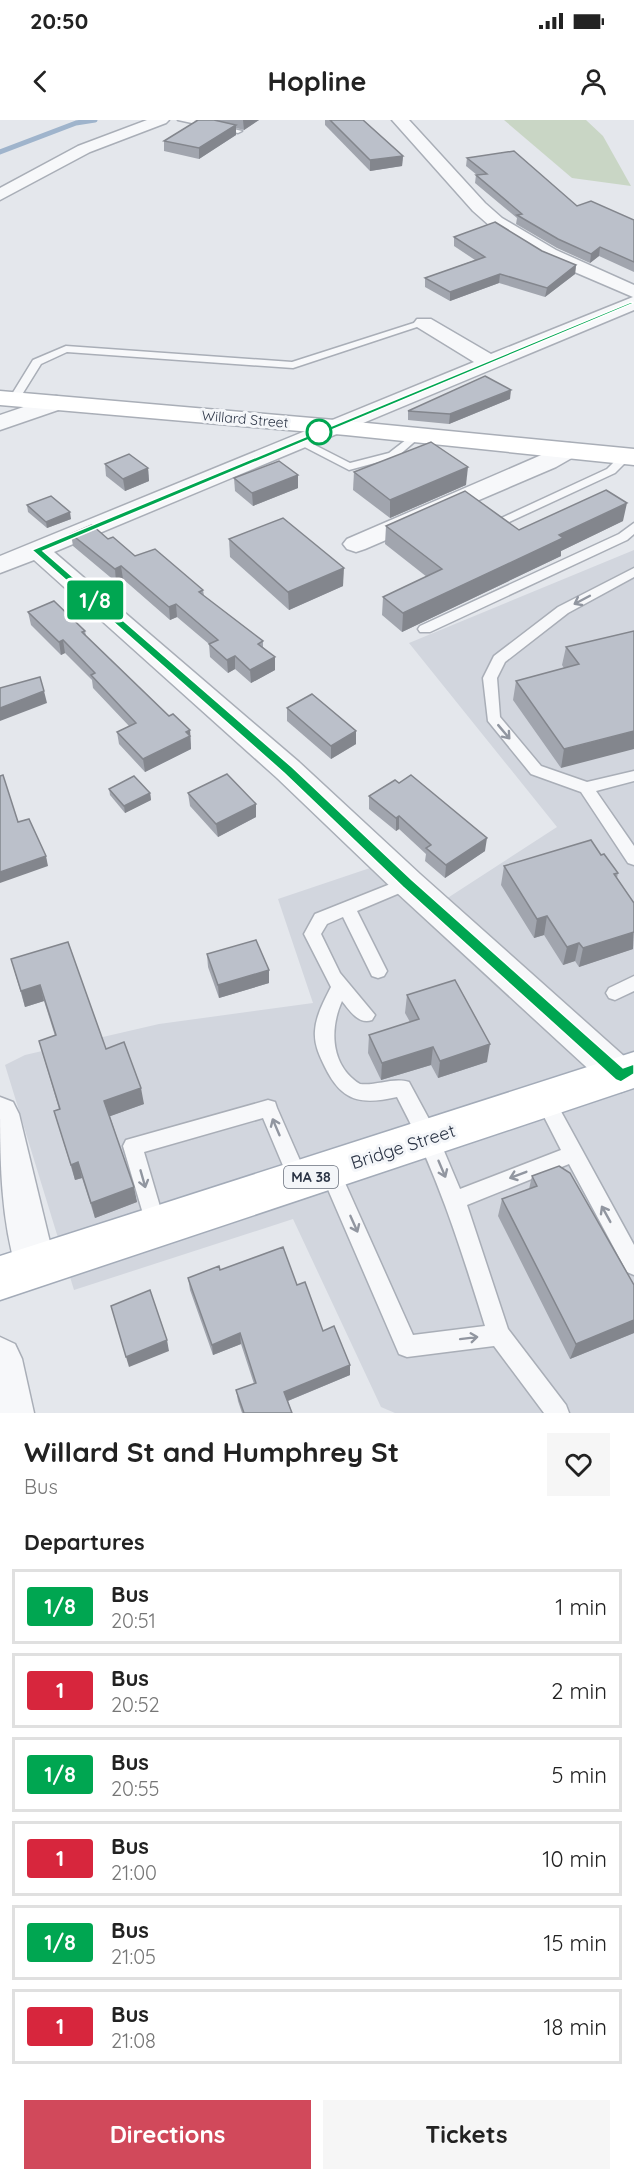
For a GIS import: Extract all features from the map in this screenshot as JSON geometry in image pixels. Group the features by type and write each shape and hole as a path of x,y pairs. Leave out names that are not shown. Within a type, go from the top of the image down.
{"main road":[{"name":"Willard Street","path":"7,399 630,456"},
{"name":"Bridge Street","path":"18,1272 628,1073"}],"street":[{"path":"0,195 84,149 161,120"},
{"path":"400,120 479,207 496,222 549,254 634,292"},
{"path":"0,565 634,303"},
{"path":"424,323 491,363"},
{"path":"0,423 56,403"},
{"path":"356,544 548,462 569,450"},
{"path":"37,550 288,770 408,883 628,1073"},
{"path":"0,1114 18,1272"},
{"path":"0,1359 12,1413"}],"lane":[{"path":"182,120 238,131"},
{"path":"7,399 37,362 66,349 293,365 424,323"},
{"path":"299,441 349,467 393,455 416,435"},
{"path":"503,520 611,471 630,456"},
{"path":"425,629 623,537 634,527"},
{"path":"634,572 563,610 499,658 490,678 493,718 536,770 586,788 634,776"},
{"path":"586,788 634,859"},
{"path":"366,1015 339,989 327,971 312,934 321,919 408,883"},
{"path":"347,907 378,970"},
{"path":"615,993 634,983"},
{"path":"339,989 327,1013 323,1038 337,1076 354,1091 376,1093 402,1088 429,1138 455,1200 499,1335 558,1413"},
{"path":"545,1101 634,1265"},
{"path":"156,1227 133,1146 268,1108 314,1176 407,1346 499,1335"},
{"path":"455,1200 573,1154"}],"shaded area":[{"path":"634,550 634,1413 395,1413 381,1407 293,1219 74,1290 5,1065 25,1055 159,1024 313,1003 278,899 370,868 446,899 557,827 409,643"}],"green space":[{"path":"504,120 586,120 603,136 631,186 572,178"}],"building":[{"path":"198,120 214,120 236,125 199,148 164,141"},
{"path":"330,120 363,120 403,156 370,160"},
{"path":"514,151 577,206 591,201 634,220 634,262 600,247 591,254 558,239 517,215 522,214 476,175 487,174 467,158"},
{"path":"495,222 542,251 576,265 547,288 500,274 450,292 425,278 485,257 454,237"},
{"path":"485,376 511,390 450,414 408,411"},
{"path":"431,442 468,467 390,500 354,472"},
{"path":"129,454 148,468 123,479 105,464"},
{"path":"279,461 298,475 252,493 234,478"},
{"path":"606,490 627,503 559,535 563,538 403,613 383,597 442,569 386,526 465,491 519,530"},
{"path":"51,496 70,512 46,522 27,505"},
{"path":"283,518 344,568 288,592 229,539"},
{"path":"92,525 108,539 113,537 135,556 155,549 203,590 199,592 263,641 258,644 275,657 250,670 235,656 227,660 209,644 218,640 176,604 169,607 121,566 115,569 71,534"},
{"path":"54,601 85,631 82,632 169,716 173,714 190,730 186,732 190,736 143,759 117,732 136,723 91,675 95,673 63,640 59,642 28,612"},
{"path":"634,631 634,731 564,749 516,681 579,664 566,647"},
{"path":"40,677 44,691 0,708 0,688"},
{"path":"312,694 356,731 331,746 287,708"},
{"path":"227,774 256,804 216,824 188,793"},
{"path":"3,775 18,822 29,819 46,856 0,872 0,776"},
{"path":"411,775 487,838 446,865 426,848 431,845 399,816 396,818 369,796 395,780 399,783"},
{"path":"134,776 150,793 124,806 109,789"},
{"path":"591,840 618,873 614,874 634,903 634,932 583,948 579,943 567,947 547,916 537,919 504,866"},
{"path":"256,940 269,970 218,985 207,954"},
{"path":"68,942 106,1049 124,1042 141,1088 104,1101 134,1187 91,1203 78,1162 71,1165 54,1111 60,1109 39,1041 56,1035 40,985 21,991 11,959"},
{"path":"455,980 490,1044 440,1061 433,1047 382,1063 369,1035 419,1019 407,995"},
{"path":"559,1166 570,1173 634,1285 634,1320 576,1344 502,1199 537,1186 532,1176"},
{"path":"283,1247 297,1285 305,1282 323,1331 334,1326 350,1365 284,1392 292,1413 244,1413 236,1390 256,1383 240,1333 212,1345 188,1278 219,1266 220,1270"},
{"path":"150,1290 167,1340 126,1357 111,1306"}],"waterway":[{"path":"0,152 76,123 95,120"}],"bus line":[{"name":"1/8","path":"634,303 37,550 288,770 408,883 621,1076 634,1070"}]}
